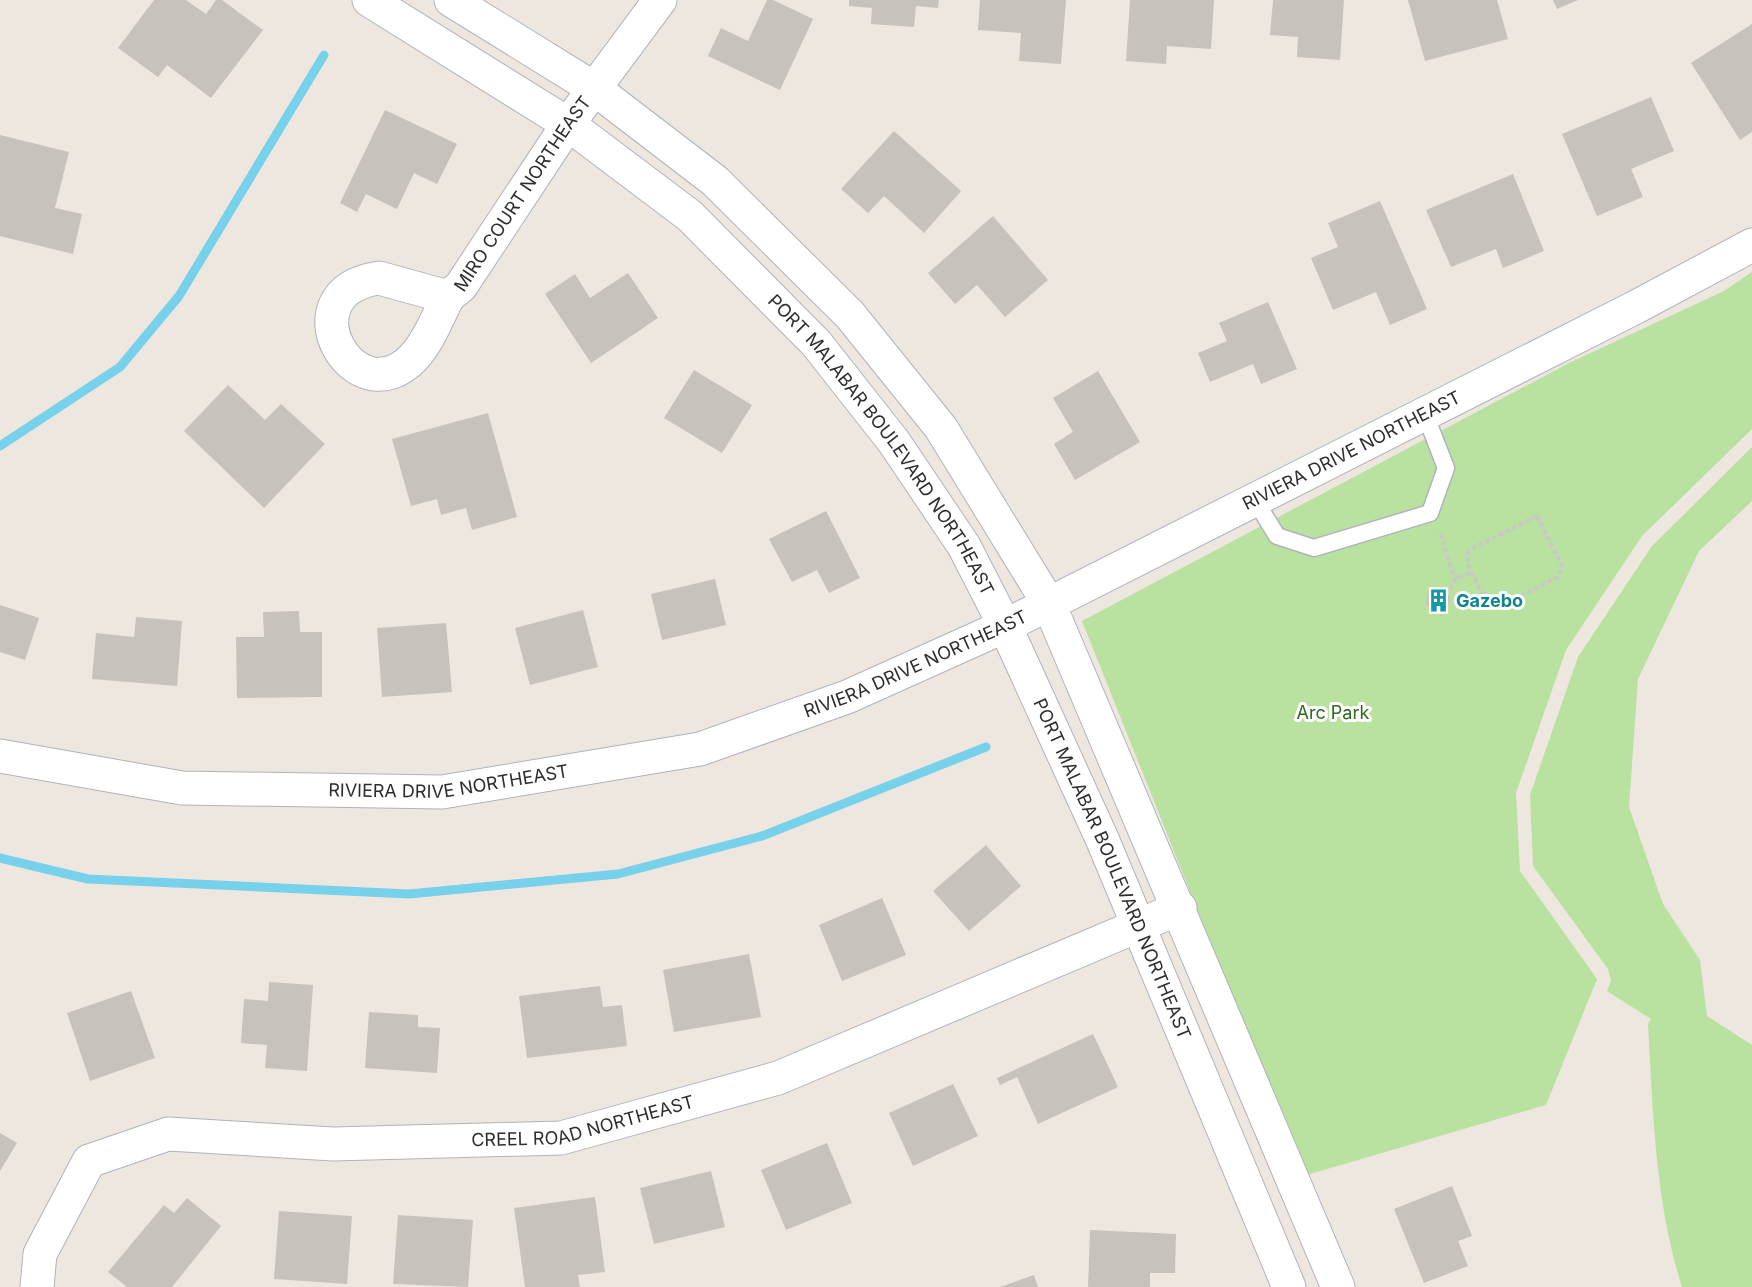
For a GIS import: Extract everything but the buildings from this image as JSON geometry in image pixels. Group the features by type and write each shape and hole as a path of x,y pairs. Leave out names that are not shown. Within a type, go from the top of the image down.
{"street":[{"name":"PORT MALABAR BOULEVARD NORTHEAST","path":"369,0 568,124 690,216 816,343 900,451 964,546 1005,626 1103,841 1289,1287"},
{"path":"451,0 595,89 715,181 850,315 941,428 1049,604 1180,908 1338,1287"},
{"name":"MIRO COURT NORTHEAST","path":"448,297 461,286 568,124 660,0"},
{"name":"RIVIERA DRIVE NORTHEAST","path":"0,756 182,788 442,792 700,749 847,697 1005,626 1636,307 1752,245"},
{"name":"CREEL ROAD NORTHEAST","path":"38,1287 40,1254 89,1161 168,1134 333,1144 561,1138 778,1078 1180,908"}],"lane":[{"path":"1255,500 1277,537 1314,548 1430,513 1446,468 1425,414"}],"path":[{"path":"1430,513 1450,556 1450,567 1456,578"},
{"path":"1537,516 1562,566 1558,577 1496,604 1487,600 1471,573 1467,561 1469,550 1537,516"},
{"path":"1450,589 1456,578 1471,573"}],"green space":[{"name":"Arc Park","path":"1752,272 1752,429 1642,536 1566,650 1516,793 1520,871 1597,979 1546,1105 1293,1179 1235,1004 1082,621 1571,362 1724,291"},
{"path":"1752,447 1752,501 1699,551 1638,679 1629,807 1663,904 1700,960 1707,1016 1752,1045 1752,1287 1682,1287 1666,1222 1657,1157 1648,1024 1651,1019 1607,991 1611,981 1608,969 1533,866 1530,795 1578,657 1652,546"}],"waterway":[{"path":"0,446 120,367 179,296 324,55"},
{"path":"0,858 88,879 409,894 618,874 762,836 986,747"}],"place":[{"name":"Gazebo","path":"1438,601"}]}
